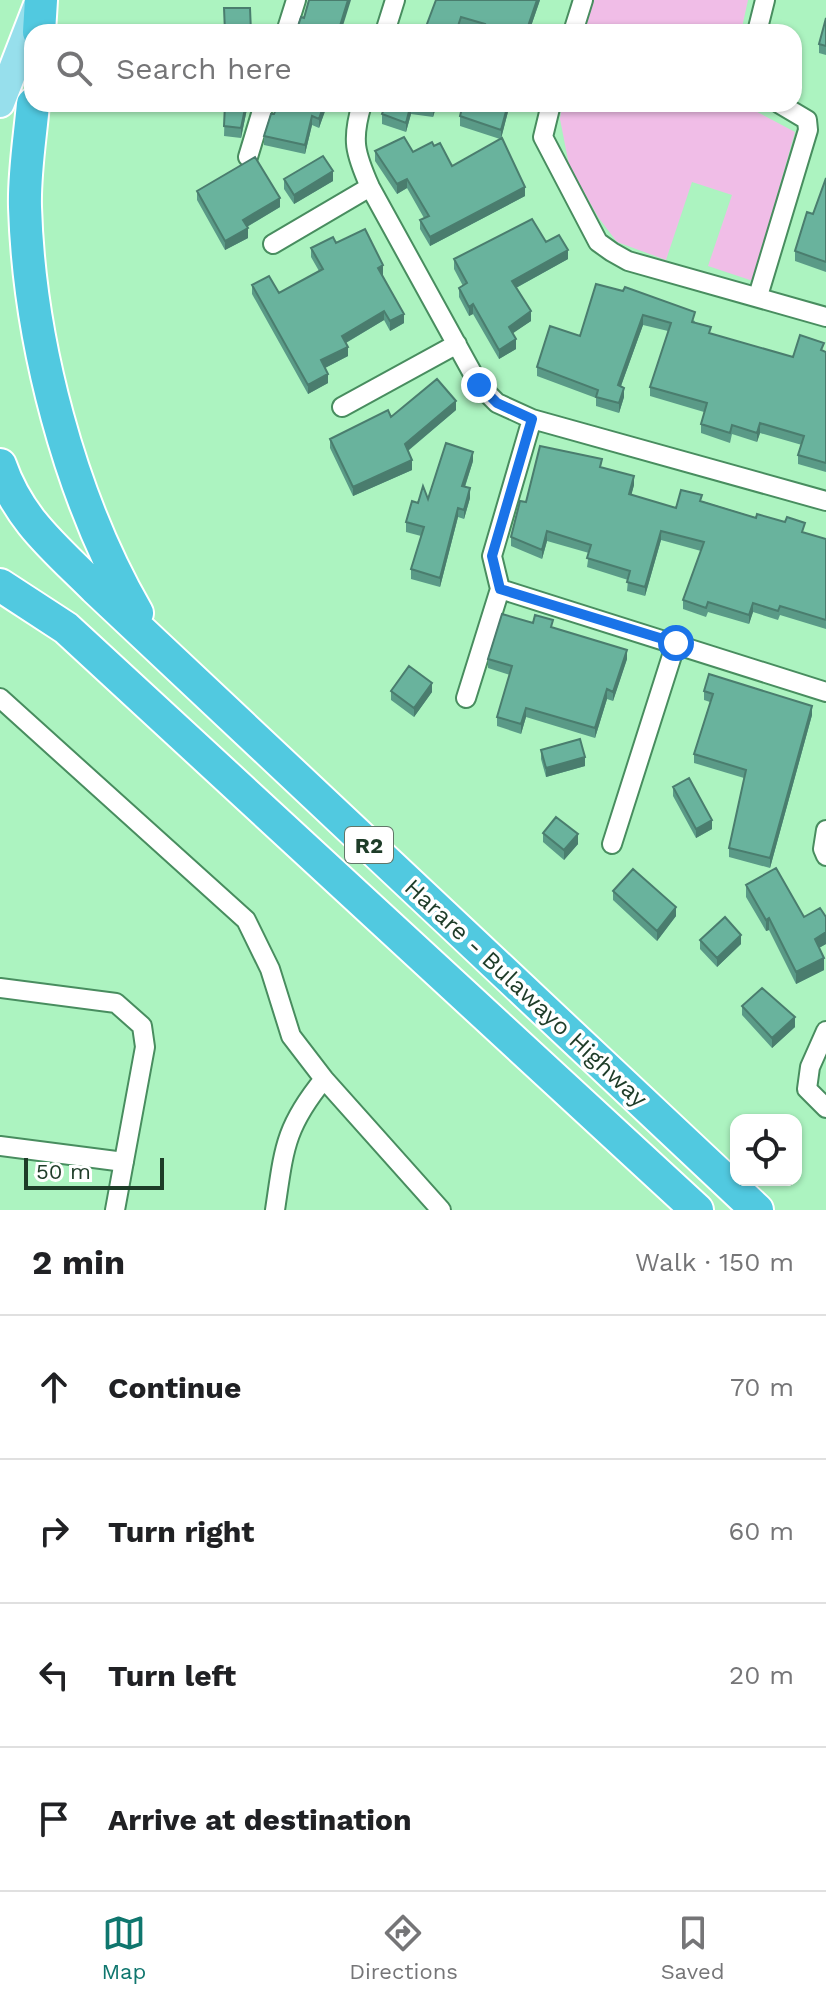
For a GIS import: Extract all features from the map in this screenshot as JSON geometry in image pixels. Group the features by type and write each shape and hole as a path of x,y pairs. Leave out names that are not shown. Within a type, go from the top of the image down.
{"highway":[{"path":"39,0 39,24"},
{"path":"33,112 26,217 30,284 52,401 116,577 157,646"},
{"name":"Harare - Bulawayo Highway","path":"0,465 10,493 26,519 757,1210"},
{"name":"Harare - Bulawayo Highway","path":"0,585 66,628 697,1210"}],"main road":[{"path":"0,43 39,0"},
{"path":"30,24 39,0"},
{"path":"0,103 24,40"}],"street":[{"path":"288,24 296,0"},
{"path":"388,24 395,0"},
{"path":"576,24 583,0"},
{"path":"759,24 765,0"},
{"path":"248,157 262,112"},
{"path":"360,112 354,136 357,157 370,187 479,385 497,403 532,419 826,501"},
{"path":"549,112 543,137 598,242 628,261 826,317"},
{"path":"794,112 807,120 826,124"},
{"path":"758,296 808,130 807,120"},
{"path":"273,244 370,187"},
{"path":"342,407 457,344"},
{"path":"466,698 500,589 492,556 532,419"},
{"path":"500,589 826,692"},
{"path":"612,844 676,643"},
{"path":"0,698 246,920 270,969 291,1036 324,1079 441,1210"},
{"path":"826,830 823,849 826,856"},
{"path":"0,988 116,1003 142,1026 145,1047 115,1210"},
{"path":"826,1031 817,1045 807,1089 826,1108"},
{"path":"275,1210 284,1149 297,1112 324,1079"},
{"path":"0,1146 124,1162"}],"shaded area":[{"path":"592,0 748,0 743,24 584,24"},
{"path":"561,112 757,112 795,132 753,281 708,266 732,195 692,182 666,260 617,242 598,217 569,165"}],"building":[{"path":"309,0 348,0 341,24 299,24 301,17 304,18"},
{"path":"436,0 537,0 529,24 485,24 461,17 459,24 427,24"},
{"path":"224,8 250,8 251,24 225,24"},
{"path":"826,18 826,46 819,44"},
{"path":"225,112 244,112 241,128 224,126"},
{"path":"321,112 319,119 312,116 305,145 264,136 271,114"},
{"path":"383,112 409,112 406,123"},
{"path":"461,112 506,112 501,130 460,116"},
{"path":"404,137 413,152 432,142 434,146 440,143 452,166 502,138 525,187 430,237 420,220 429,216 407,179 397,184 375,151"},
{"path":"323,156 333,171 294,195 284,179"},
{"path":"255,157 280,198 243,220 248,228 225,241 197,191"},
{"path":"826,178 826,262 795,251 807,212 813,214"},
{"path":"532,219 546,242 559,235 568,250 512,281 531,311 509,327 516,339 499,350 473,304 469,307 459,288 467,283 454,259"},
{"path":"365,229 383,265 378,268 404,314 390,321 384,311 342,336 348,347 321,360 328,374 308,385 252,285 269,276 279,293 323,269 311,248 333,237 336,243"},
{"path":"596,284 623,291 625,287 695,312 692,322 711,327 709,333 793,357 800,335 824,343 821,350 826,352 826,463 798,455 804,436 760,423 757,433 732,425 730,433 701,424 707,403 650,387 671,323 643,315 618,385 624,388 619,403 596,397 598,390 537,367 550,326 580,336"},
{"path":"437,379 456,401 405,444 412,460 353,487 330,439 388,410 391,417"},
{"path":"446,443 473,452 462,486 470,488 464,510 458,508 440,578 411,569 424,527 406,522 412,501 418,503 423,486 428,499"},
{"path":"540,446 602,459 600,467 634,476 629,494 676,508 681,490 702,495 700,501 756,518 757,514 785,522 787,517 805,523 802,532 826,539 826,620 780,606 778,611 753,603 749,615 708,602 706,608 683,600 704,542 661,531 645,587 627,582 630,571 587,558 591,545 547,531 542,550 511,537 520,501 526,502"},
{"path":"502,614 533,623 535,615 553,620 551,627 627,650 613,692 607,689 595,728 526,708 521,724 497,717 512,666 488,659"},
{"path":"409,666 432,683 414,708 391,691"},
{"path":"709,674 812,706 770,858 729,848 746,770 694,754 713,694 704,691"},
{"path":"580,739 585,757 546,768 541,750"},
{"path":"689,778 712,820 696,829 673,787"},
{"path":"556,817 578,834 564,850 543,833"},
{"path":"776,868 804,917 820,908 826,917 826,932 815,939 824,958 796,972 769,918 766,920 746,885"},
{"path":"633,869 676,907 657,931 613,891"},
{"path":"725,917 741,935 717,958 700,940"},
{"path":"762,988 795,1017 772,1038 742,1006"}],"route":[{"path":"479,385 497,403 532,419 492,556 500,589 676,643"}]}
